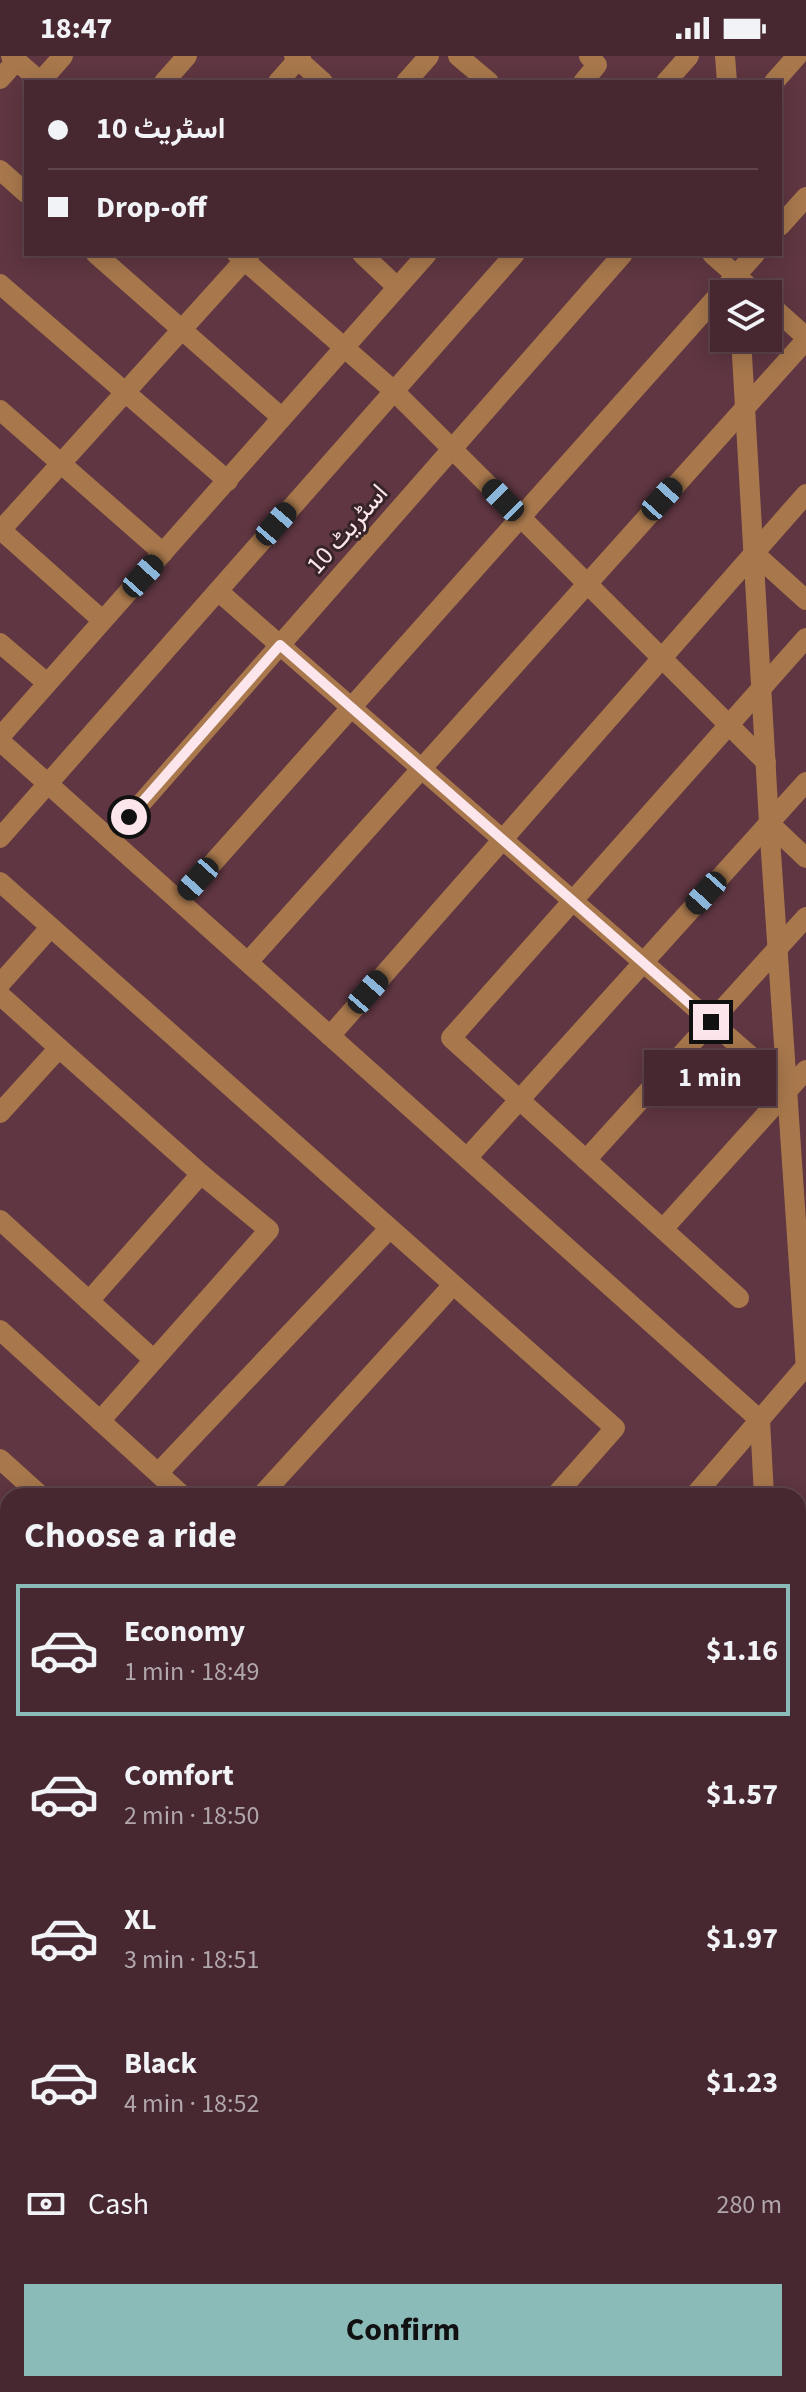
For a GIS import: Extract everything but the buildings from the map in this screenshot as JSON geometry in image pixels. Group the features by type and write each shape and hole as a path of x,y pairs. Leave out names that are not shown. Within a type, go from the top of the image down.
{"street":[{"path":"42,80 63,56"},
{"path":"166,80 187,56"},
{"path":"408,80 429,56"},
{"path":"458,56 487,80"},
{"path":"585,80 597,65 589,56"},
{"path":"668,80 689,56"},
{"path":"725,56 727,80"},
{"path":"280,80 298,57 321,80"},
{"path":"0,79 14,58 38,80"},
{"path":"776,80 800,60"},
{"path":"0,170 24,191"},
{"path":"782,224 806,197"},
{"path":"98,256 281,417"},
{"path":"102,620 0,531 182,330 244,256 394,391 766,762"},
{"path":"364,256 397,287"},
{"path":"425,256 0,739 760,1420 764,1488"},
{"path":"0,838 513,256"},
{"name":"اسٹریٹ 10","path":"110,839 621,256"},
{"path":"714,256 737,275"},
{"path":"179,901 753,256"},
{"path":"0,284 228,481"},
{"path":"248,962 806,338 782,316"},
{"path":"701,1488 805,1367 742,352"},
{"path":"0,410 163,553"},
{"path":"330,1036 806,494"},
{"path":"754,553 806,600"},
{"path":"218,591 786,1090"},
{"path":"739,1298 451,1038 806,638"},
{"path":"0,643 47,683"},
{"path":"467,1158 806,782"},
{"path":"769,823 806,858"},
{"path":"0,882 49,929 615,1428 562,1488"},
{"path":"586,1160 806,917"},
{"path":"0,984 49,929"},
{"path":"0,995 201,1174 269,1230 100,1421"},
{"path":"0,1113 59,1048"},
{"path":"663,1229 806,1070"},
{"path":"89,1301 201,1174"},
{"path":"0,1220 154,1360"},
{"path":"158,1473 389,1229"},
{"path":"268,1488 453,1285"},
{"path":"0,1330 174,1488"},
{"path":"0,1459 32,1488"}],"route":[{"path":"129,817 280,645 711,1022"}]}
